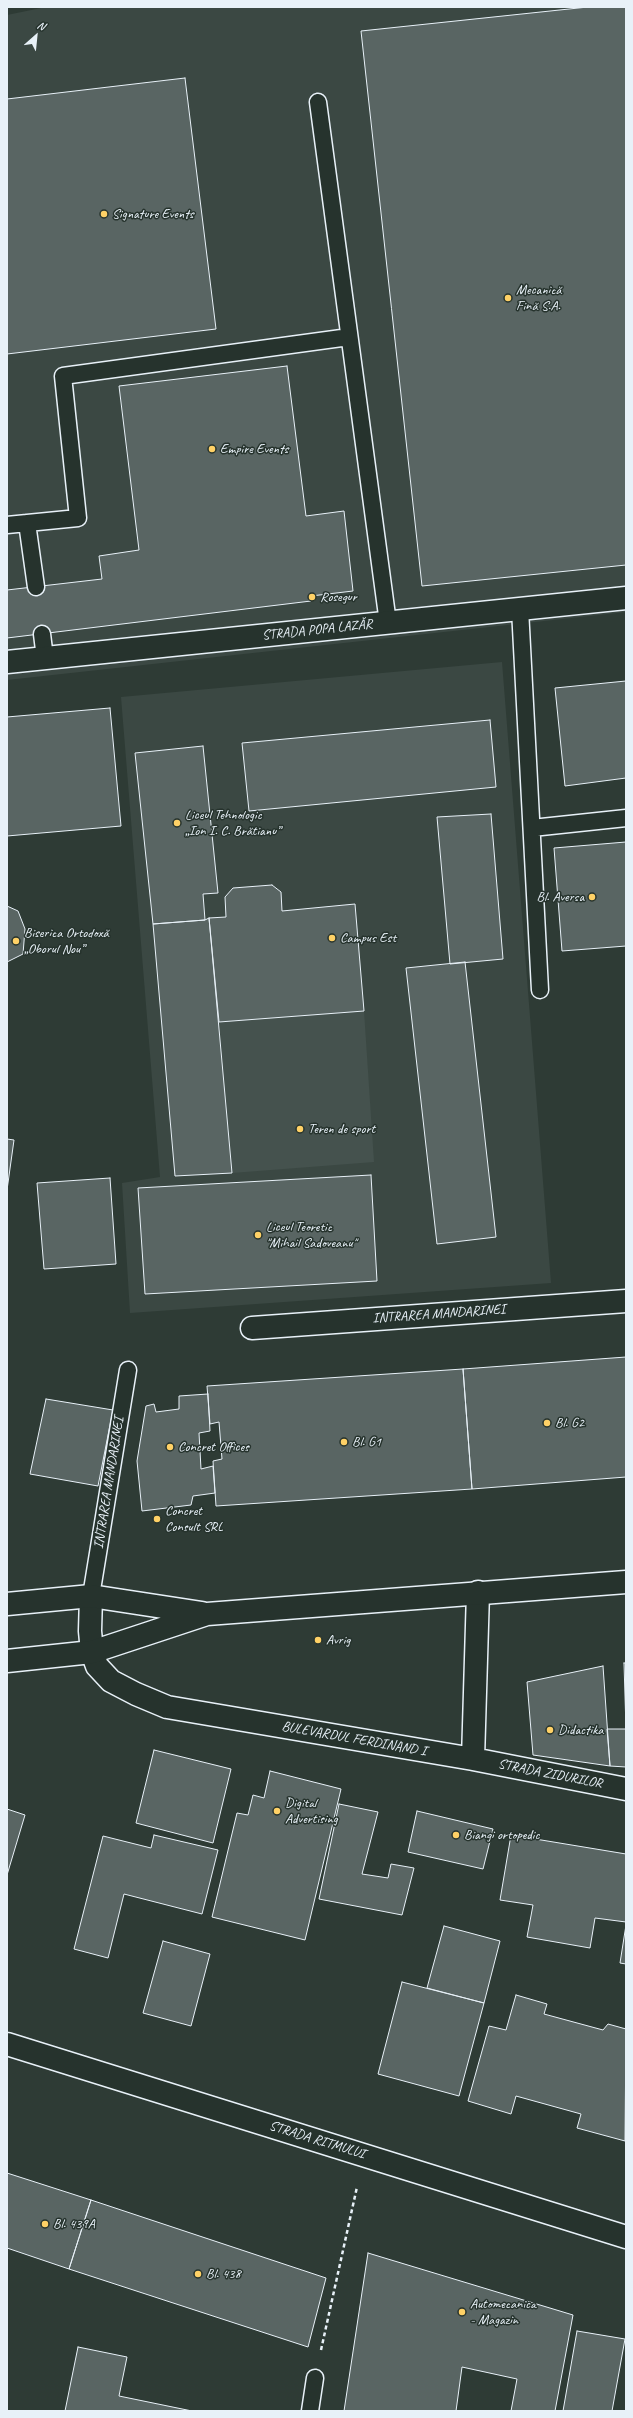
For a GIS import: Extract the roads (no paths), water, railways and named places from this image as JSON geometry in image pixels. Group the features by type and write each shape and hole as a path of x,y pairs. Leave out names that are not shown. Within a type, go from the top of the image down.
{"street":[{"name":"STRADA POPA LAZĂR","path":"7,662 626,598"},
{"name":"INTRAREA MANDARINEI","path":"252,1328 626,1301"},
{"path":"7,1604 91,1596 207,1614 478,1592 626,1582"},
{"path":"473,1759 478,1592"},
{"name":"BULEVARDUL FERDINAND I","path":"91,1596 89,1614 92,1652 98,1666 111,1681 166,1707 473,1759"},
{"path":"7,1661 92,1652 207,1614"},
{"name":"STRADA ZIDURILOR","path":"473,1759 626,1789"},
{"name":"STRADA RITMULUI","path":"7,2044 626,2237"}],"lane":[{"path":"318,102 388,623"},
{"path":"7,526 78,518 62,376 350,337"},
{"path":"27,523 36,587"},
{"path":"520,609 540,990"},
{"path":"42,634 45,658"},
{"path":"532,828 626,818"},
{"name":"INTRAREA MANDARINEI","path":"91,1596 128,1370"},
{"path":"310,2411 315,2378"}],"place":[{"name":"Signature Events","path":"104,214"},
{"name":"Mecanică Fină S.A.","path":"508,298"},
{"name":"Empire Events","path":"212,449"},
{"name":"Rosegur","path":"312,597"},
{"name":"Liceul Tehnologic „Ion I. C. Brătianu”","path":"177,823"},
{"name":"Bl. Aversa","path":"592,897"},
{"name":"Campus Est","path":"332,938"},
{"name":"Biserica Ortodoxă „Oborul Nou”","path":"16,941"},
{"name":"Teren de sport","path":"300,1129"},
{"name":"Liceul Teoretic \"Mihail Sadoveanu\"","path":"258,1235"},
{"name":"Bl. G2","path":"547,1423"},
{"name":"Bl. G1","path":"344,1442"},
{"name":"Concret Offices","path":"170,1447"},
{"name":"Concret Consult SRL","path":"157,1519"},
{"name":"Avrig","path":"318,1640"},
{"name":"Didactika","path":"550,1730"},
{"name":"Digital Advertising","path":"277,1811"},
{"name":"Biangi ortopedic","path":"456,1835"},
{"name":"Bl. 439A","path":"45,2224"},
{"name":"Bl. 438","path":"198,2274"},
{"name":"Automecanica - Magazin","path":"462,2312"}]}
